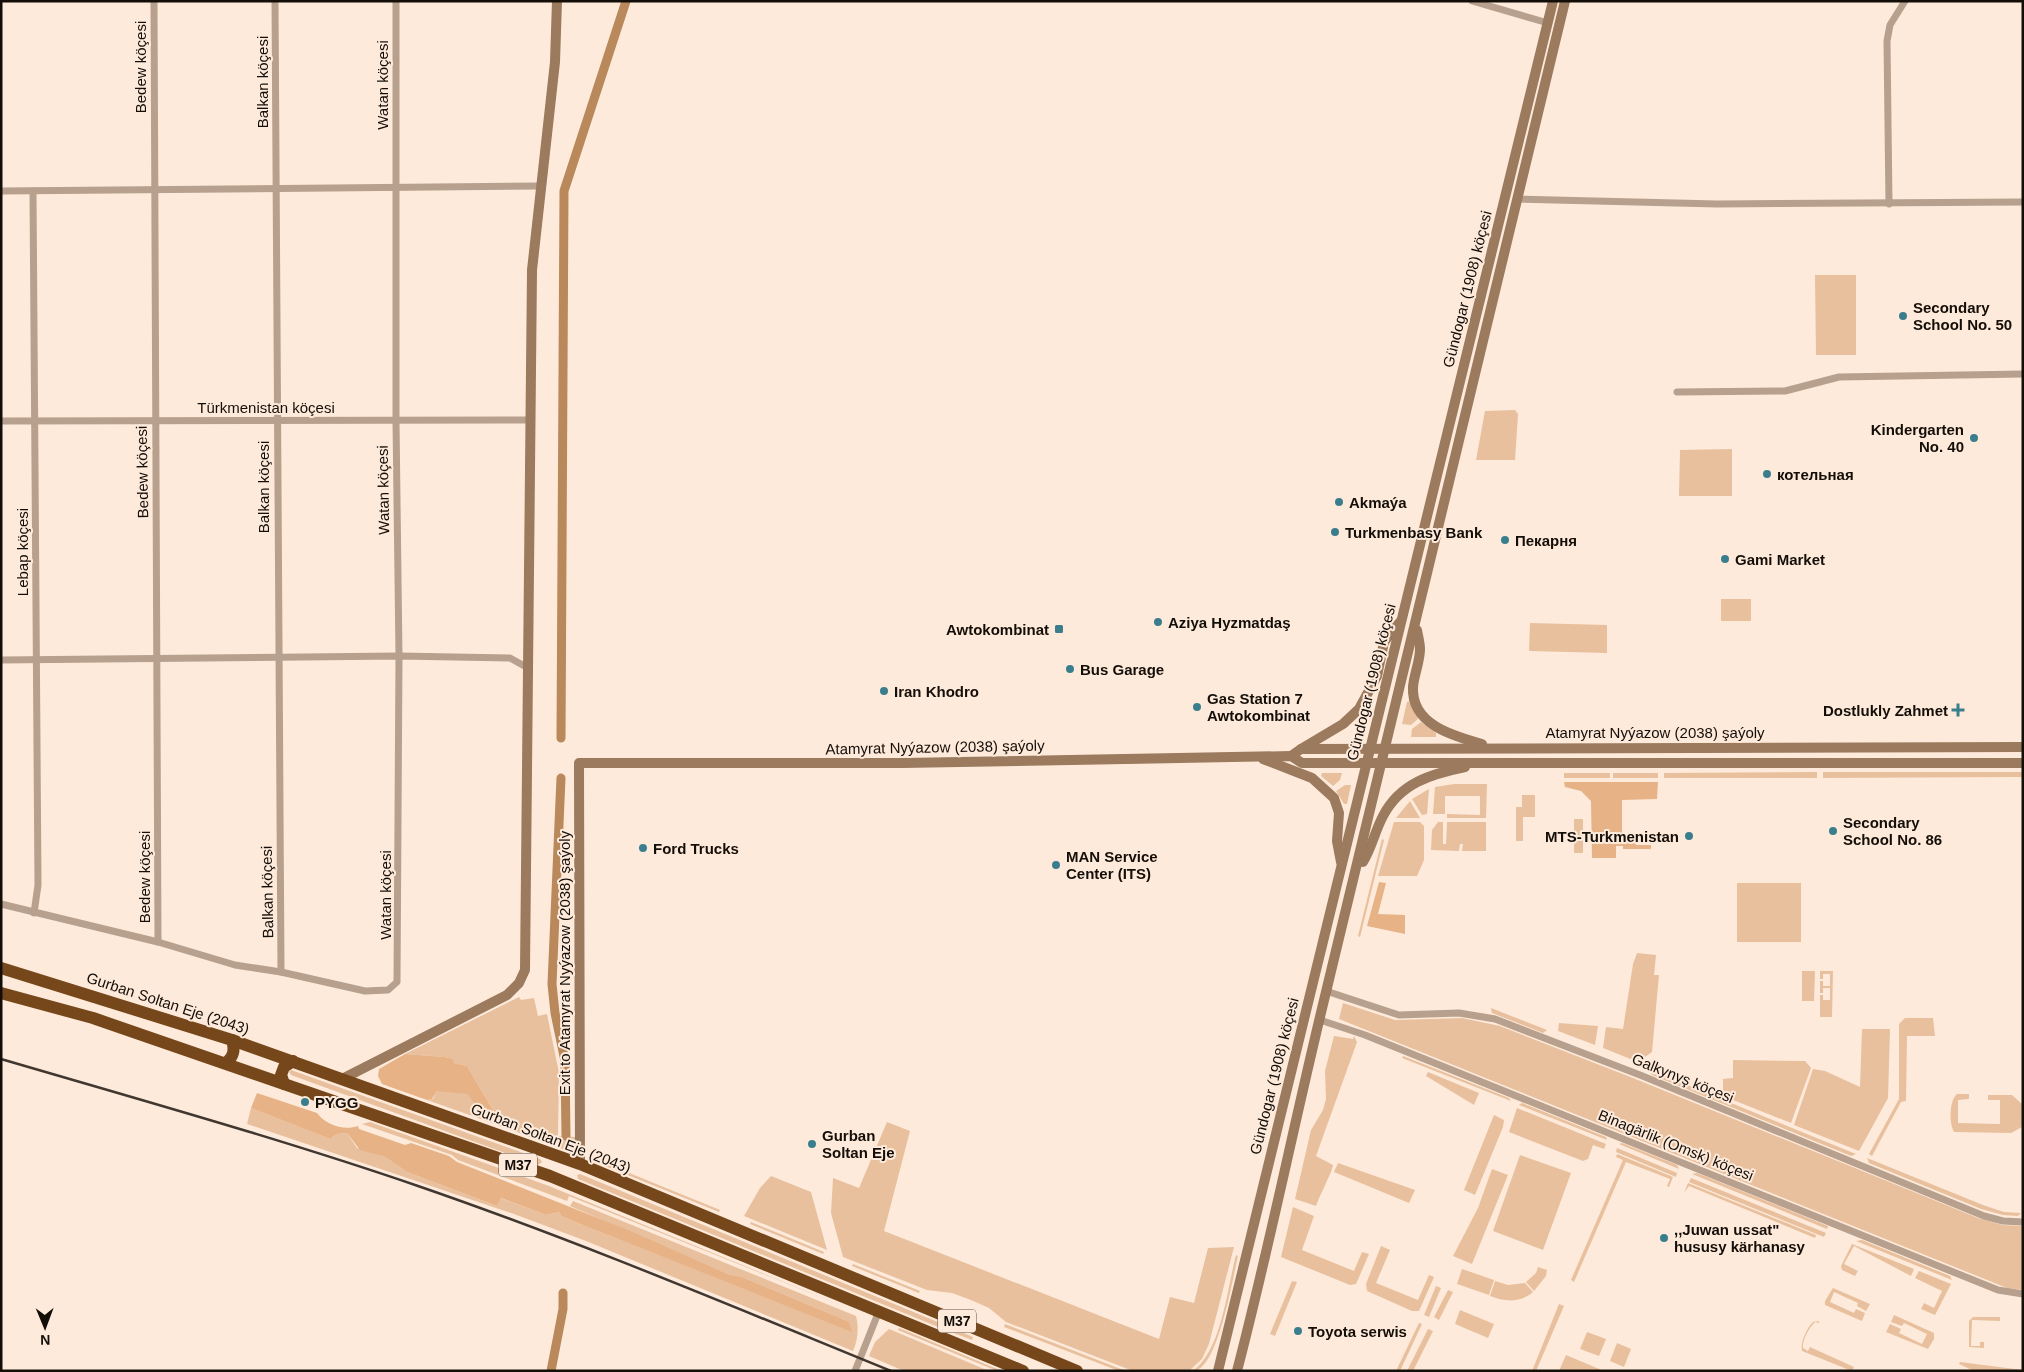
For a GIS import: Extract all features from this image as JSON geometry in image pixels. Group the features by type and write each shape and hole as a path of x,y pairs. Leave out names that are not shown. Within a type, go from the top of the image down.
{"highway":[{"name":"Gurban Soltan Eje (2043)","path":"1,968 232,1040 344,1078 580,1164 1077,1371"},
{"name":"M37","path":"1,993 93,1018 550,1176 1023,1371"},
{"path":"226,1063 232,1057 234,1049 232,1040"},
{"path":"284,1084 281,1075 284,1067 293,1061"}],"main road":[{"path":"344,1078 507,995 522,978 526,963 532,270 555,62 557,1"},
{"name":"Gündogar (1908) köçesi","path":"1218,1371 1553,1"},
{"name":"Gündogar (1908) köçesi","path":"1237,1371 1326,992 1358,869 1517,199 1566,1"},
{"path":"1505,197 1517,199"},
{"path":"1291,756 1318,736 1343,724 1359,709 1376,676 1384,642 1401,621"},
{"path":"1416,622 1420,650 1413,690 1419,709 1430,723 1440,729 1492,747"},
{"name":"Atamyrat Nyýazow (2038) şaýoly","path":"1301,749 2023,746"},
{"path":"1255,756 1312,778 1329,792 1339,813 1336,841 1342,864"},
{"name":"Atamyrat Nyýazow (2038) şaýoly","path":"579,763 894,764 1255,756 1291,756 1302,763 2023,762"},
{"name":"Exit to Atamyrat Nyýazow (2038) şaýoly","path":"579,763 580,1164"},
{"path":"1358,869 1372,848 1382,817 1401,791 1411,784 1439,772 1491,763"},
{"path":"1304,1015 1320,1020"},
{"path":"1209,1371 1224,1348"},
{"path":"1243,1351 1245,1371"}],"street":[{"name":"Bedew köçesi","path":"154,1 158,942"},
{"name":"Balkan köçesi","path":"275,1 276,421 281,972"},
{"name":"Watan köçesi","path":"281,972 374,992 392,988 398,978 399,656 396,421 396,1"},
{"path":"1472,1 1548,23"},
{"path":"1889,204 1888,41 1890,25 1905,1"},
{"path":"1,191 155,188 540,186"},
{"name":"Lebap köçesi","path":"33,191 38,885 34,913"},
{"path":"1517,199 1717,204 2023,202"},
{"path":"1677,392 1785,390 1839,377 2023,374"},
{"name":"Türkmenistan köçesi","path":"1,421 530,420"},
{"path":"1,660 158,660 399,656 510,658 528,668"},
{"path":"1,904 158,942 235,964 281,972"},
{"name":"Galkynyş köçesi","path":"1326,992 1399,1015 1459,1013 1495,1019 1640,1074 1984,1216 2003,1221 2023,1222"},
{"name":"Binagärlik (Omsk) köçesi","path":"1320,1020 1365,1035 1998,1290 2023,1294"},
{"path":"855,1371 878,1311"}],"shaded area":[{"path":"1815,275 1856,275 1856,355 1816,355"},
{"path":"1515,410 1518,414 1515,460 1476,460 1485,411"},
{"path":"1732,449 1732,496 1679,496 1680,450"},
{"path":"1721,599 1751,599 1751,621 1721,621"},
{"path":"1530,623 1607,625 1607,653 1529,651"},
{"path":"1409,701 1419,718 1411,725 1402,724 1407,702"},
{"path":"1421,722 1436,733 1436,737 1411,737 1412,729"},
{"path":"1817,772 1817,778 1664,778 1664,773"},
{"path":"1823,772 2023,772 2023,777 1823,778"},
{"path":"1322,773 1342,773 1340,780 1333,786 1321,776"},
{"path":"1564,773 1610,773 1610,778 1564,778"},
{"path":"1613,773 1658,773 1658,778 1613,778"},
{"path":"1564,782 1658,782 1657,799 1622,800 1622,835 1636,835 1636,845 1651,845 1651,849 1623,849 1623,846 1616,846 1616,858 1592,858 1591,801 1581,791 1565,787"},
{"path":"1454,784 1487,784 1486,818 1447,818 1447,814 1480,815 1480,796 1445,796 1445,814 1433,814 1435,787"},
{"path":"1345,785 1351,785 1347,804 1344,804 1336,791"},
{"path":"1429,789 1427,814 1422,815 1412,799"},
{"path":"1522,795 1535,795 1535,817 1523,817 1523,841 1516,841 1516,807 1522,807"},
{"path":"1410,801 1420,818 1396,818"},
{"path":"1574,819 1583,819 1583,853 1574,853"},
{"path":"1394,822 1420,822 1424,826 1424,860 1417,876 1378,876"},
{"path":"1438,822 1443,822 1443,844 1446,844 1447,822 1486,822 1486,851 1462,851 1463,844 1460,844 1459,851 1431,850 1432,830"},
{"path":"1382,839 1384,840 1360,937 1358,936"},
{"path":"1379,882 1386,883 1378,914 1405,915 1405,934 1367,926"},
{"path":"1737,883 1801,883 1801,942 1737,942"},
{"path":"1637,953 1656,955 1654,975 1659,975 1652,1052 1638,1062 1603,1048 1606,1027 1623,1029 1633,964"},
{"path":"1802,971 1815,971 1814,1001 1802,1001"},
{"path":"1820,971 1833,971 1832,1017 1820,1017 1820,995 1823,995 1823,1000 1830,1000 1830,988 1823,988 1823,993 1820,993 1820,981 1823,981 1823,986 1830,986 1830,974 1823,974 1823,979 1820,979"},
{"path":"519,997 521,1000 534,998 538,1016 547,1014 559,1073 558,1136 575,1137 576,1154 503,1127 467,1066 454,1063 452,1059 445,1057 405,1054"},
{"path":"1343,1003 1395,1020 1462,1018 1500,1026 1978,1218 2002,1225 2023,1226 2023,1290 2007,1288 1339,1019"},
{"path":"1491,1008 1547,1030 1543,1033 1492,1013"},
{"path":"1905,1018 1933,1018 1935,1036 1907,1036 1906,1101 1901,1102 1872,1156 1869,1154 1899,1099 1899,1024"},
{"path":"1559,1023 1598,1026 1595,1045 1558,1031"},
{"path":"1862,1029 1890,1029 1888,1098 1859,1151 1794,1125 1813,1069 1825,1071 1860,1087"},
{"path":"1334,1036 1353,1039 1354,1036 1357,1042 1316,1156 1333,1165 1316,1206 1295,1199 1311,1130 1323,1110 1326,1099 1325,1071"},
{"path":"405,1054 445,1057 453,1059 454,1063 467,1066 503,1127 478,1118 473,1102 467,1094 437,1091 432,1099 427,1100 382,1084 378,1076 379,1069"},
{"path":"1403,1056 1509,1098 1511,1101 1402,1058"},
{"path":"1733,1060 1805,1061 1811,1068 1791,1123 1723,1096 1723,1079 1733,1078"},
{"path":"1648,1069 1856,1154 1851,1156 1652,1075"},
{"path":"291,1070 540,1159 542,1162 538,1165 291,1075 289,1072"},
{"path":"1428,1072 1479,1093 1474,1105 1426,1076"},
{"path":"445,1090 467,1094 473,1102 478,1118 427,1100 433,1099 437,1091"},
{"path":"257,1093 317,1113 325,1121 336,1126 347,1128 358,1126 359,1129 405,1145 411,1143 449,1156 457,1162 628,1230 728,1274 742,1277 845,1320 849,1322 852,1332 585,1226 561,1216 559,1212 546,1215 501,1198 497,1206 407,1172 385,1157 360,1150 347,1133 337,1134 330,1139 251,1108"},
{"path":"1957,1094 1969,1094 1969,1099 1958,1100 1958,1123 2000,1124 2000,1100 1988,1100 1988,1095 2012,1095 2022,1104 2022,1127 2011,1133 1954,1132 1951,1123 1951,1112 1952,1102"},
{"path":"1522,1103 1606,1137 1607,1140 1519,1105"},
{"path":"251,1108 330,1139 337,1134 347,1133 357,1148 385,1157 407,1172 497,1206 500,1198 546,1215 559,1212 561,1216 585,1226 851,1331 849,1323 845,1320 742,1277 728,1274 570,1206 573,1201 856,1316 858,1334 855,1347 853,1351 586,1241 514,1214 247,1124"},
{"path":"1517,1108 1606,1144 1604,1149 1593,1145 1588,1159 1583,1161 1509,1132"},
{"path":"1494,1115 1504,1120 1503,1127 1475,1195 1464,1190"},
{"path":"370,1122 549,1186 850,1309 569,1196 567,1201 458,1160 452,1155 362,1124"},
{"path":"887,1122 910,1131 884,1231 1159,1339 1170,1297 1194,1303 1208,1248 1234,1247 1209,1344 1202,1359 1189,1371 1133,1371 1006,1322 989,1308 971,1300 952,1293 927,1290 843,1257 831,1213 833,1178 859,1188"},
{"path":"1622,1143 1677,1165 1679,1169 1619,1144"},
{"path":"1617,1148 1677,1173 1676,1177 1616,1152"},
{"path":"1617,1154 1673,1177 1669,1187 1667,1186 1670,1179 1626,1162 1574,1282 1571,1280 1623,1160 1616,1157"},
{"path":"1520,1155 1571,1173 1543,1250 1493,1231"},
{"path":"590,1157 720,1210 719,1212 593,1161"},
{"path":"1867,1158 1983,1205 2004,1212 2021,1213 2018,1216 2003,1215 1981,1209 1869,1163"},
{"path":"1338,1163 1415,1190 1409,1203 1334,1172"},
{"path":"1492,1169 1508,1175 1472,1264 1453,1256 1478,1208"},
{"path":"1697,1173 1828,1226 1827,1229 1692,1174"},
{"path":"580,1174 945,1325 973,1337 972,1340 578,1179 577,1175"},
{"path":"771,1176 811,1192 827,1250 744,1216 760,1188"},
{"path":"1691,1178 1826,1233 1824,1237 1689,1182"},
{"path":"1688,1183 1816,1235 1815,1238 1689,1186 1684,1193"},
{"path":"1293,1207 1314,1216 1302,1250 1354,1271 1362,1252 1369,1254 1356,1284 1350,1285 1281,1257"},
{"path":"751,1222 824,1252 823,1254 750,1224"},
{"path":"1862,1240 1950,1276 1952,1280 1856,1241"},
{"path":"1852,1244 1914,1269 1911,1276 1854,1246 1844,1264 1858,1271 1855,1276 1842,1270 1841,1266"},
{"path":"1381,1246 1390,1250 1376,1283 1418,1300 1429,1275 1434,1277 1419,1311 1412,1311 1367,1291 1366,1284"},
{"path":"1236,1255 1238,1256 1228,1301 1217,1340 1210,1356 1202,1367 1193,1371 1203,1361 1217,1334"},
{"path":"853,1264 920,1291 919,1293 852,1266"},
{"path":"1538,1267 1547,1270 1546,1276 1534,1291 1526,1282 1536,1273"},
{"path":"1462,1269 1494,1280 1489,1295 1457,1284"},
{"path":"1919,1271 1951,1284 1935,1315 1921,1309 1924,1303 1934,1308 1942,1291 1915,1278"},
{"path":"1292,1281 1297,1282 1275,1336 1270,1334"},
{"path":"1495,1281 1508,1285 1525,1283 1533,1292 1518,1300 1496,1298 1490,1296"},
{"path":"1436,1286 1441,1288 1429,1317 1424,1315"},
{"path":"1833,1288 1870,1304 1866,1311 1857,1306 1858,1303 1834,1292 1830,1302 1854,1313 1856,1309 1865,1313 1862,1321 1825,1305 1825,1301"},
{"path":"1448,1290 1453,1292 1439,1320 1434,1317"},
{"path":"1559,1304 1564,1306 1536,1371 1532,1371"},
{"path":"1460,1310 1494,1324 1488,1338 1455,1324"},
{"path":"1894,1315 1934,1333 1934,1339 1928,1349 1886,1332 1890,1324 1901,1329 1899,1333 1922,1344 1927,1334 1904,1323 1902,1326 1891,1322"},
{"path":"1973,1317 2000,1317 2000,1321 1972,1320 1971,1346 1980,1346 1980,1342 1984,1342 1984,1348 1969,1347 1969,1321"},
{"path":"1818,1321 1820,1323 1815,1322 1808,1331 1803,1348 1808,1351 1810,1347 1854,1367 1852,1371 1802,1351 1803,1339 1806,1331 1813,1322"},
{"path":"1419,1323 1422,1324 1400,1371 1396,1371"},
{"path":"1005,1324 1126,1371 1119,1371 1004,1327"},
{"path":"899,1328 1002,1371 997,1371 898,1330"},
{"path":"889,1329 989,1371 904,1371 869,1356 875,1342"},
{"path":"1428,1329 1433,1331 1413,1371 1407,1371"},
{"path":"1587,1332 1606,1339 1599,1356 1580,1349"},
{"path":"1617,1343 1631,1349 1624,1367 1610,1361"},
{"path":"1566,1355 1604,1371 1559,1371"},
{"path":"1960,1362 2023,1371 1974,1371 1959,1364"}],"waterway":[{"path":"561,738 564,191 626,1"},
{"path":"561,778 552,984 555,1013 565,1061 566,1136"},
{"path":"551,1371 563,1309 563,1293"}],"railway":[{"path":"1,1059 263,1136 478,1207 597,1252 891,1371"}],"place":[{"name":"Secondary School No. 50","path":"1903,316"},
{"name":"Kindergarten No. 40","path":"1974,438"},
{"name":"котельная","path":"1767,474"},
{"name":"Аkmaýa","path":"1339,502"},
{"name":"Turkmenbasy Bank","path":"1335,532"},
{"name":"Пекарня","path":"1505,540"},
{"name":"Gami Market","path":"1725,559"},
{"name":"Aziya Hyzmatdaş","path":"1158,622"},
{"name":"Awtokombinat","path":"1059,629"},
{"name":"Bus Garage","path":"1070,669"},
{"name":"Iran Khodro","path":"884,691"},
{"name":"Gas Station 7 Awtokombinat","path":"1197,707"},
{"name":"Dostlukly Zahmet","path":"1958,710"},
{"name":"Secondary School No. 86","path":"1833,831"},
{"name":"MTS-Turkmenistan","path":"1689,836"},
{"name":"Ford Trucks","path":"643,848"},
{"name":"MAN Service Center (ITS)","path":"1056,865"},
{"name":"PYGG","path":"305,1102"},
{"name":"Gurban Soltan Eje","path":"812,1144"},
{"name":",,Juwan ussat\" hususy kärhanasy","path":"1664,1238"},
{"name":"Toyota serwis","path":"1298,1331"}]}
